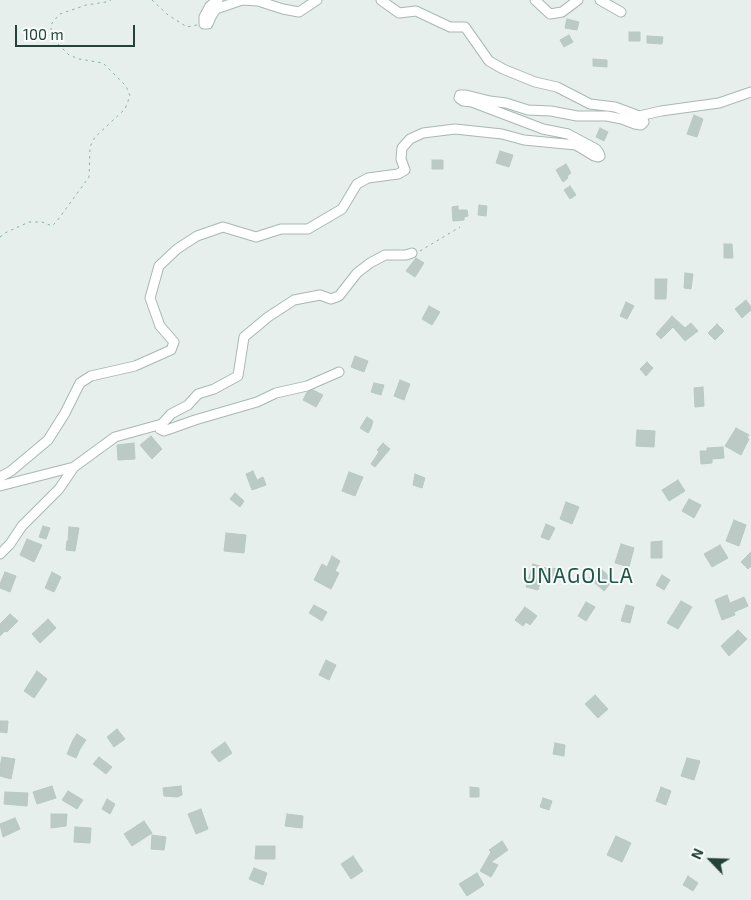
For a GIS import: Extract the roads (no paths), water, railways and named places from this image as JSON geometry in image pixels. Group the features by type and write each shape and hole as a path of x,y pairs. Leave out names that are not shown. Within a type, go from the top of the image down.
{"street":[{"path":"218,0 210,6 204,17 204,24 208,24 216,9 242,0 258,1 282,9 299,12 317,0"},
{"path":"0,477 48,440 65,413 80,383 92,376 135,366 171,350 174,342 160,326 150,298 159,266 176,249 197,236 223,227 256,237 281,230 308,229 342,209 358,184 368,178 398,174 405,170 401,159 402,148 410,139 423,133 455,129 502,134 524,140 576,145 594,156 600,156 596,149 568,134 543,129 472,102 463,101 459,98 460,95 506,103 528,110 551,111 577,116 607,116 641,125 644,122 644,119 639,116 615,107 590,104 557,87 535,82 503,69 489,61 465,27 450,27 416,11 398,12 381,0"},
{"path":"535,0 550,14 562,12 578,0"},
{"path":"600,0 621,12"},
{"path":"639,116 719,103 751,92"},
{"path":"339,372 307,386 276,393 257,402 210,417 194,420 169,430 164,431 160,429 171,414 188,404 198,394 214,389 238,376 244,337 268,317 294,300 320,295 330,299 339,296 357,274 385,254 406,255 412,253"},
{"path":"0,554 10,544 22,526 59,489 74,467 115,437 162,424"},
{"path":"0,486 74,467"}],"district":[{"name":"UNAGOLLA","path":"578,576"}]}
